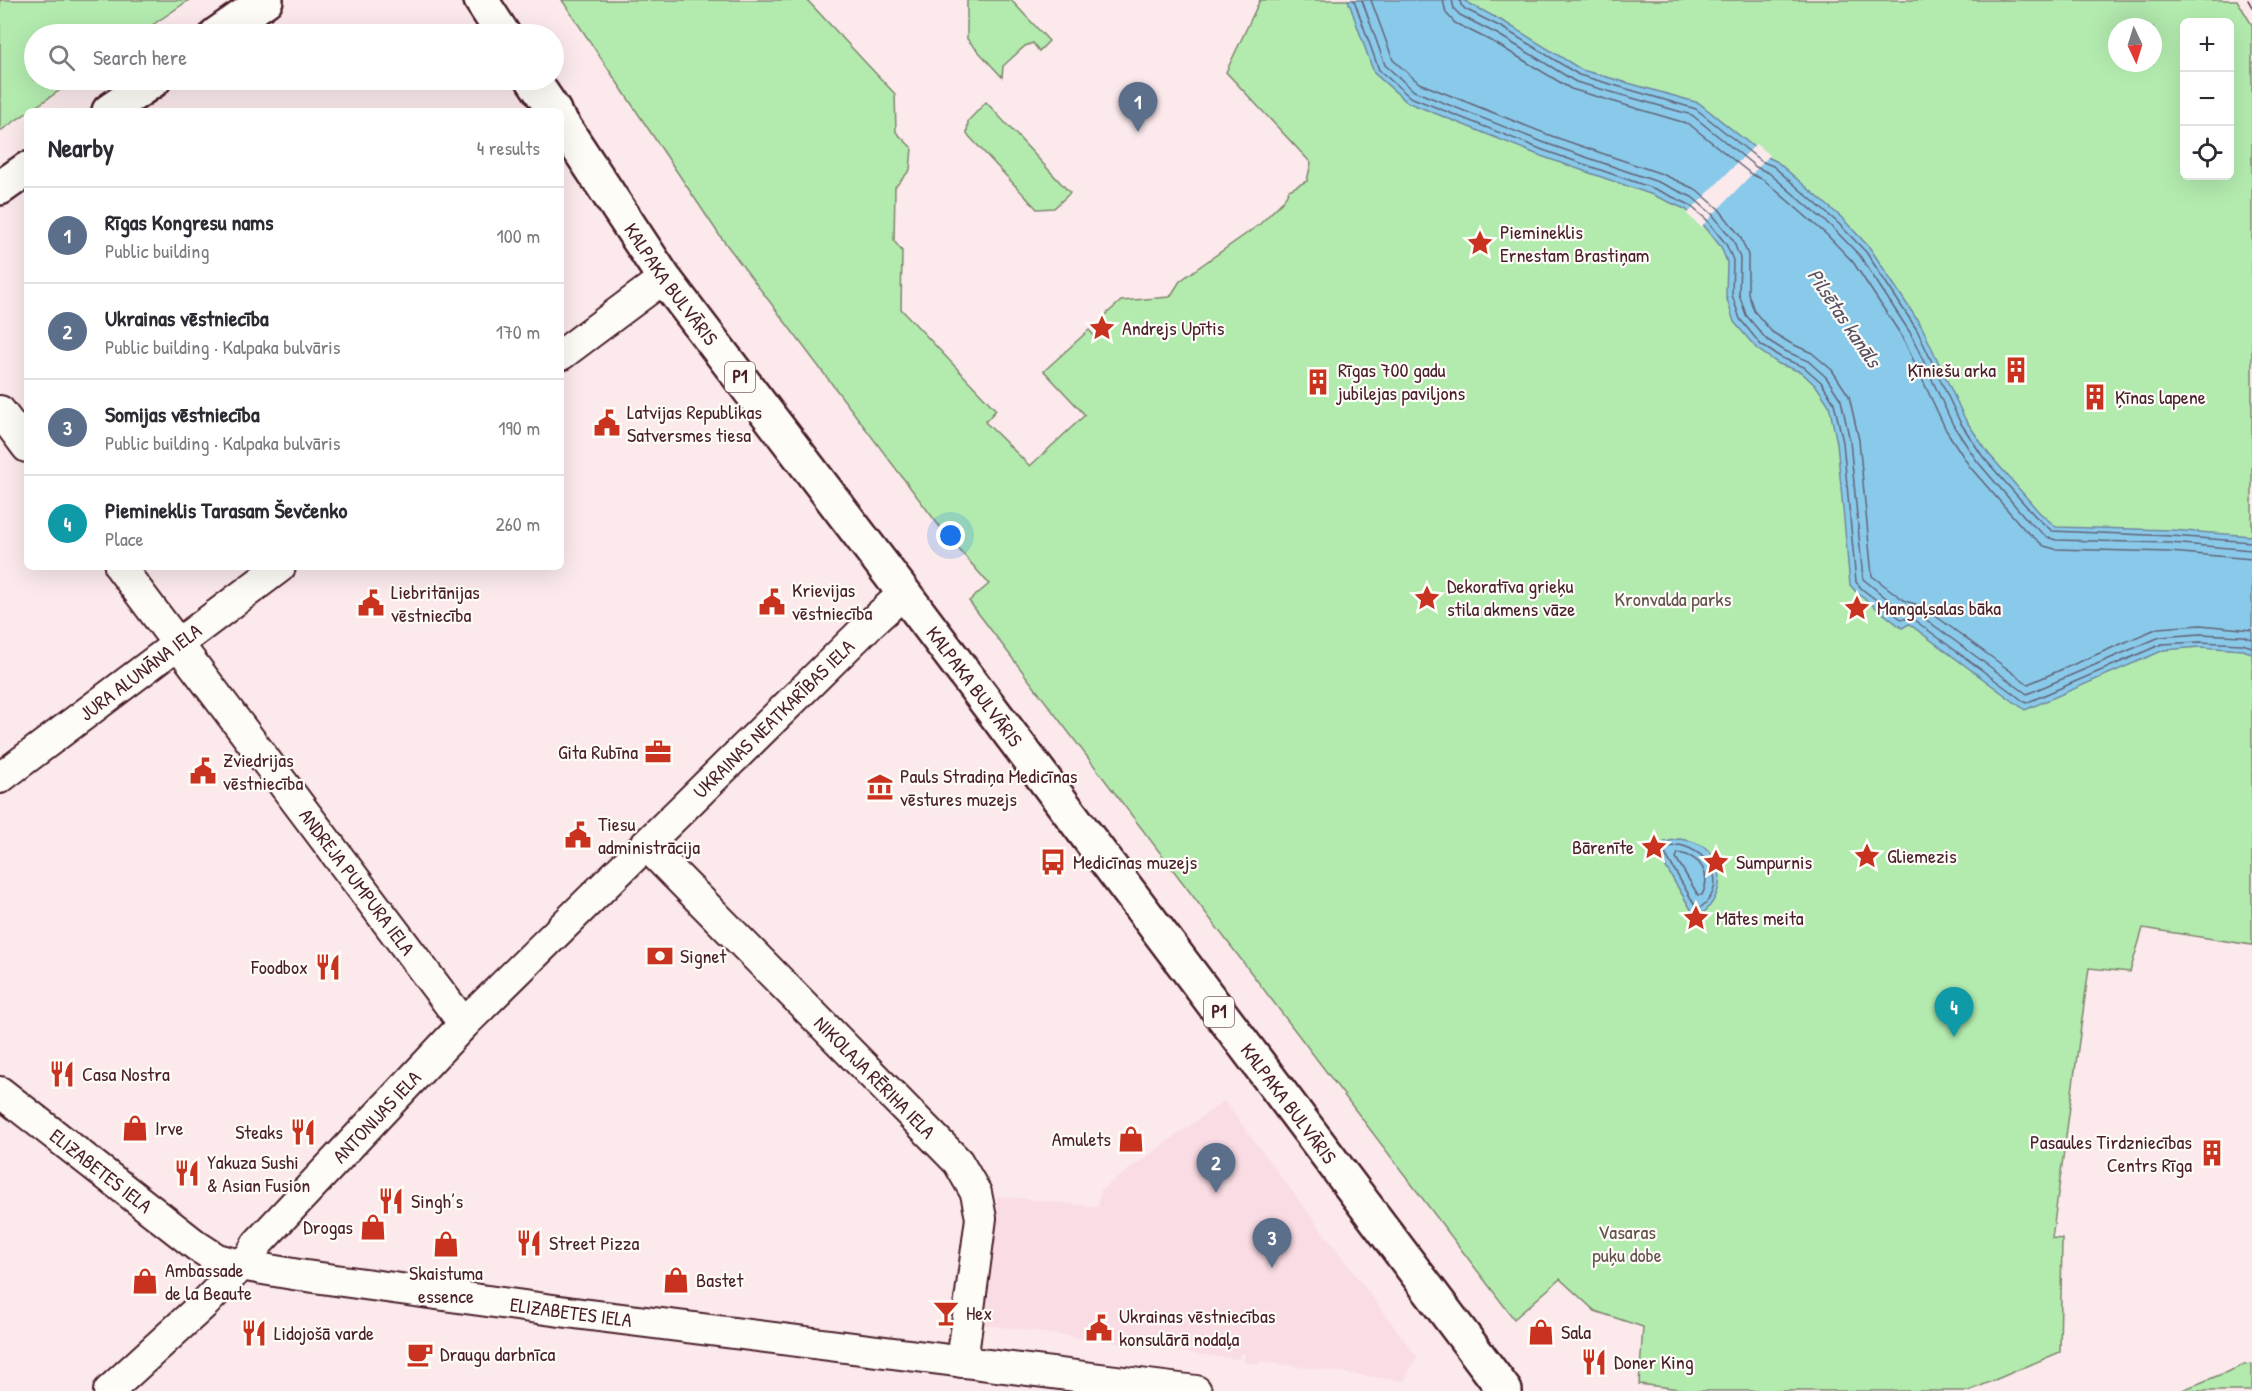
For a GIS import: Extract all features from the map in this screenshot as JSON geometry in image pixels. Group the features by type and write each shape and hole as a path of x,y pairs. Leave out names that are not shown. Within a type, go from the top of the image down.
{"main road":[{"path":"231,24 266,0"},
{"path":"481,0 497,24"},
{"path":"113,108 139,90"},
{"path":"540,90 552,108"},
{"name":"KALPAKA BULVĀRIS","path":"564,127 664,278 904,593 1504,1391"},
{"path":"0,188 24,171"}],"street":[{"path":"564,353 664,278"},
{"path":"0,411 24,443"},
{"name":"ANDREJA PUMPURA IELA","path":"122,570 464,1024"},
{"name":"JURA ALUNĀNA IELA","path":"0,778 276,570"},
{"name":"UKRAINAS NEATKARĪBAS IELA","path":"646,845 904,593"},
{"name":"ANTONIJAS IELA","path":"109,1391 205,1304 251,1255 257,1244 464,1024 646,845"},
{"name":"NIKOLAJA RĒRIHA IELA","path":"646,845 958,1162 976,1193 981,1218 962,1362"},
{"name":"ELIZABETES IELA","path":"0,1092 197,1246 217,1259 240,1265 593,1315 1196,1391"}],"shaded area":[{"path":"1224,1101 1417,1357 1404,1381 1260,1361 1260,1364 1244,1362 1245,1354 1242,1353 1239,1359 1228,1358 980,1324 997,1196 1098,1207 1101,1190"}],"green space":[{"path":"0,0 189,0 154,24 24,24 24,90 60,90 34,108 24,108 24,115 0,131"},
{"name":"Kronvalda parks","path":"562,0 807,0 895,94 896,132 912,148 910,170 895,187 894,241 902,251 901,309 996,410 985,422 1030,466 1085,415 1044,371 1089,330 1097,339 1111,327 1103,317 1121,301 1170,297 1180,281 1260,224 1283,201 1289,190 1307,181 1311,163 1226,72 1260,0 2237,0 2252,25 2252,945 2143,928 2130,972 2089,968 2052,1238 2062,1239 2060,1352 1969,1391 1696,1391 1639,1384 1643,1327 1595,1311 1560,1279 1514,1319 969,601 989,584 943,531 720,236"},
{"path":"967,0 1011,0 1049,41 1039,51 1033,43 1025,46 1003,66 1002,77 967,39"},
{"path":"986,102 1070,193 1054,208 1037,209 967,134 968,121"},
{"path":"2252,1364 2252,1391 2180,1391 2244,1365"}],"water":[{"name":"Pilsētas kanāls","path":"1348,0 1463,0 1506,23 1582,70 1699,103 1765,156 1776,161 1842,218 1870,248 1922,327 1965,419 1988,453 2039,512 2056,527 2171,530 2252,536 2252,653 2242,650 2200,647 2164,650 2025,710 1909,624 1902,628 1850,585 1837,443 1829,405 1817,387 1801,372 1779,364 1757,349 1734,322 1726,296 1727,262 1721,247 1702,223 1685,209 1653,195 1541,156 1407,102 1374,73"},
{"path":"1679,839 1692,841 1706,848 1719,867 1718,890 1706,910 1696,918 1654,847"}],"pier":[{"path":"1756,144 1770,155 1701,227 1687,214"}],"tram line":[{"path":"2248,0 2252,7"}],"place":[{"name":"Rīgas Kongresu nams","path":"1138,132"},
{"name":"Piemineklis Ernestam Brastiņam","path":"1480,243"},
{"name":"Andrejs Upītis","path":"1102,328"},
{"name":"Ķīniešu arka","path":"2016,370"},
{"name":"Rīgas 700 gadu jubilejas paviljons","path":"1318,382"},
{"name":"Ķīnas lapene","path":"2095,397"},
{"name":"Latvijas Republikas Satversmes tiesa","path":"607,423"},
{"name":"Dekoratīva grieķu stila akmens vāze","path":"1427,598"},
{"name":"Krievijas vēstniecība","path":"772,602"},
{"name":"Liebritānijas vēstniecība","path":"371,603"},
{"name":"Mangaļsalas bāka","path":"1857,608"},
{"name":"Gita Rubīna","path":"658,752"},
{"name":"Zviedrijas vēstniecība","path":"203,771"},
{"name":"Pauls Stradiņa Medicīnas vēstures muzejs","path":"880,787"},
{"name":"Tiesu administrācija","path":"578,835"},
{"name":"Bārenīte","path":"1654,847"},
{"name":"Gliemezis","path":"1867,856"},
{"name":"Medicīnas muzejs","path":"1053,862"},
{"name":"Sumpurnis","path":"1716,862"},
{"name":"Mātes meita","path":"1696,918"},
{"name":"Signet","path":"660,956"},
{"name":"Foodbox","path":"328,967"},
{"name":"Piemineklis Tarasam Ševčenko","path":"1954,1037"},
{"name":"Casa Nostra","path":"62,1074"},
{"name":"Irve","path":"135,1128"},
{"name":"Steaks","path":"303,1132"},
{"name":"Amulets","path":"1131,1139"},
{"name":"Pasaules Tirdzniecības Centrs Rīga","path":"2212,1153"},
{"name":"Yakuza Sushi & Asian Fusion","path":"187,1173"},
{"name":"Ukrainas vēstniecība","path":"1216,1193"},
{"name":"Singh’s","path":"391,1201"},
{"name":"Drogas","path":"373,1227"},
{"name":"Street Pizza","path":"529,1243"},
{"name":"Skaistuma essence","path":"446,1244"},
{"name":"Somijas vēstniecība","path":"1272,1268"},
{"name":"Bastet","path":"676,1280"},
{"name":"Ambassade de la Beaute","path":"145,1281"},
{"name":"Hex","path":"946,1313"},
{"name":"Ukrainas vēstniecības konsulārā nodaļa","path":"1099,1328"},
{"name":"Sala","path":"1541,1332"},
{"name":"Lidojošā varde","path":"254,1333"},
{"name":"Draugu darbnīca","path":"420,1354"},
{"name":"Doner King","path":"1594,1362"}],"park label":[{"name":"Vasaras puķu dobe","path":"1627,1244"}]}
